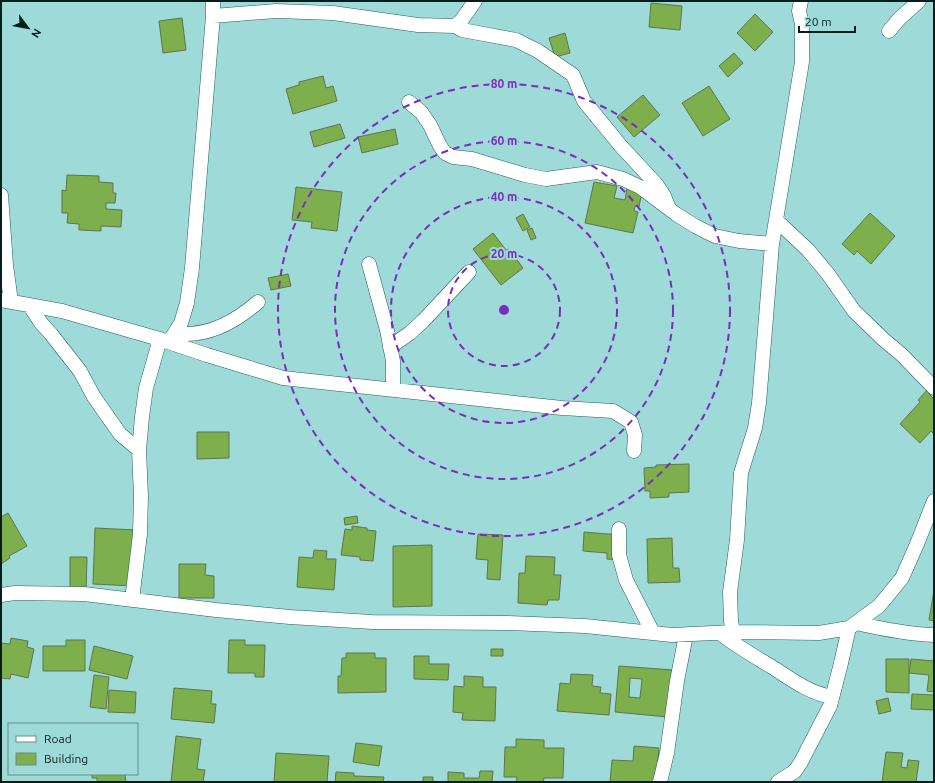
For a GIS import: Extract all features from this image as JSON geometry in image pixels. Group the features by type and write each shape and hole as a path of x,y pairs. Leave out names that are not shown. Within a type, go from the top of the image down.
{"street":[{"path":"132,600 140,534 141,496 139,450 146,388 168,338 181,323 187,303 192,268 213,1"},
{"path":"456,26 475,1"},
{"path":"726,633 731,620 730,592 737,540 741,473 755,428 758,410 772,244 802,62 802,24 799,12 800,1"},
{"path":"889,31 899,19 919,1"},
{"path":"213,16 276,11 333,13 418,25 456,26 462,30 516,40 530,46 573,75 584,101 620,145 656,184 664,196 669,209"},
{"path":"409,102 421,112 430,125 440,146 445,153 452,157 472,159 518,173 546,179 597,172 623,179 640,187 669,209 715,236 739,241 772,244"},
{"path":"1,196 6,266 6,301 62,311 168,338 220,360 283,378 562,408 613,411 631,422 635,435 634,451"},
{"path":"776,220 808,250 828,274 854,311 902,355 934,388"},
{"path":"369,264 387,330 393,361 392,390"},
{"path":"390,347 410,333 423,321 469,272"},
{"path":"168,338 208,332 232,321 245,313 258,302"},
{"path":"30,306 41,323 52,334 80,371 94,396 120,434 139,450"},
{"path":"778,782 795,771 830,706 852,626 879,606 902,578 934,501"},
{"path":"619,529 618,555 626,580 653,633"},
{"path":"1,595 15,593 84,594 290,617 372,622 507,623 585,626 686,635 726,633 819,634 852,626 915,635 934,635"},
{"path":"726,633 737,647 792,681 823,695 832,697"},
{"path":"660,782 667,753 677,681 686,635"}],"building":[{"path":"651,3 682,6 680,30 649,27"},
{"path":"755,14 773,32 755,51 737,33"},
{"path":"182,18 186,50 163,53 159,21"},
{"path":"565,33 570,53 555,57 549,38"},
{"path":"734,53 743,63 728,77 719,66"},
{"path":"323,76 326,88 333,86 337,101 293,114 286,89 299,85 299,82"},
{"path":"709,86 730,119 703,136 682,103"},
{"path":"643,95 660,115 634,137 617,117"},
{"path":"340,124 345,138 314,147 310,132"},
{"path":"395,129 398,144 362,153 358,137"},
{"path":"67,175 99,176 99,182 113,183 113,193 116,193 115,203 106,203 106,209 122,210 121,227 101,226 101,231 79,230 79,224 67,223 68,213 62,213 62,190 66,191"},
{"path":"594,182 617,186 614,198 625,200 627,188 642,191 639,207 635,206 634,211 638,212 633,233 585,223"},
{"path":"296,187 342,192 337,231 311,228 312,222 292,220"},
{"path":"870,213 895,236 871,264 857,251 854,255 842,244"},
{"path":"523,214 530,227 523,231 516,218"},
{"path":"532,228 536,238 531,240 527,230"},
{"path":"493,233 506,250 509,249 523,268 501,285 473,249"},
{"path":"288,274 291,286 271,290 268,278"},
{"path":"927,390 934,399 934,434 931,431 920,443 900,424 920,402 918,400"},
{"path":"197,432 229,432 229,458 197,459"},
{"path":"689,464 689,492 669,493 669,497 650,498 650,491 645,491 644,468 656,467 656,465"},
{"path":"8,513 27,546 9,556 10,558 1,564 1,517"},
{"path":"357,516 358,523 345,525 344,518"},
{"path":"352,526 376,531 373,561 360,560 360,557 341,555 345,529 352,530"},
{"path":"95,528 137,530 134,586 93,584"},
{"path":"584,532 620,535 619,560 607,559 607,553 583,551"},
{"path":"478,534 503,535 500,580 487,579 488,560 476,559"},
{"path":"672,538 673,568 679,568 680,582 648,583 647,539"},
{"path":"432,545 432,606 393,607 393,546"},
{"path":"314,550 327,551 326,559 336,559 334,590 297,587 299,557 313,558"},
{"path":"526,556 555,557 554,575 561,575 559,600 548,600 547,605 518,603 519,573 525,573"},
{"path":"70,557 87,557 86,593 70,593"},
{"path":"179,564 206,564 205,575 214,576 214,598 179,598"},
{"path":"934,590 934,621 929,620"},
{"path":"11,638 28,641 27,647 34,649 28,678 11,674 10,679 1,678 1,643 10,644"},
{"path":"66,640 85,640 85,671 43,671 43,646 66,646"},
{"path":"229,640 245,640 245,645 265,645 264,677 255,677 255,673 228,673"},
{"path":"94,646 133,656 127,679 89,670"},
{"path":"491,649 503,649 503,656 491,656"},
{"path":"346,653 375,653 375,658 386,658 386,692 338,693 338,676 341,676 342,658 346,658"},
{"path":"414,656 429,656 429,664 449,664 448,680 414,679"},
{"path":"886,659 909,659 909,693 886,692"},
{"path":"911,659 934,661 934,692 927,691 929,675 909,673"},
{"path":"619,666 673,670 668,717 615,712","holes":["630,678 642,679 640,698 629,697"]},
{"path":"571,674 593,675 592,686 601,687 600,693 611,694 609,715 557,711 560,683 570,684"},
{"path":"94,675 109,677 106,709 90,707"},
{"path":"464,676 483,677 483,687 496,687 495,721 462,720 463,713 453,712 454,686 464,687"},
{"path":"174,688 212,691 211,704 216,704 214,723 171,719"},
{"path":"109,690 136,692 135,713 108,712"},
{"path":"912,694 934,695 934,710 911,709"},
{"path":"888,698 891,711 879,714 876,701"},
{"path":"176,736 201,739 197,769 205,770 203,782 171,782"},
{"path":"516,739 544,740 544,748 564,748 563,778 544,778 543,782 516,782 517,777 504,777 505,747 516,747"},
{"path":"356,743 382,746 379,766 353,762"},
{"path":"634,746 659,748 656,782 610,782 612,760 633,761"},
{"path":"886,752 903,753 901,767 907,768 908,760 919,761 916,782 882,782"},
{"path":"276,753 329,756 327,782 274,782"},
{"path":"480,771 493,771 492,782 448,782 448,772 464,773 464,778 479,778"},
{"path":"336,772 354,773 354,776 384,777 383,782 335,782"},
{"path":"92,775 125,775 126,782 97,782 97,778 92,778"},
{"path":"423,777 433,777 433,782 423,782"}]}
